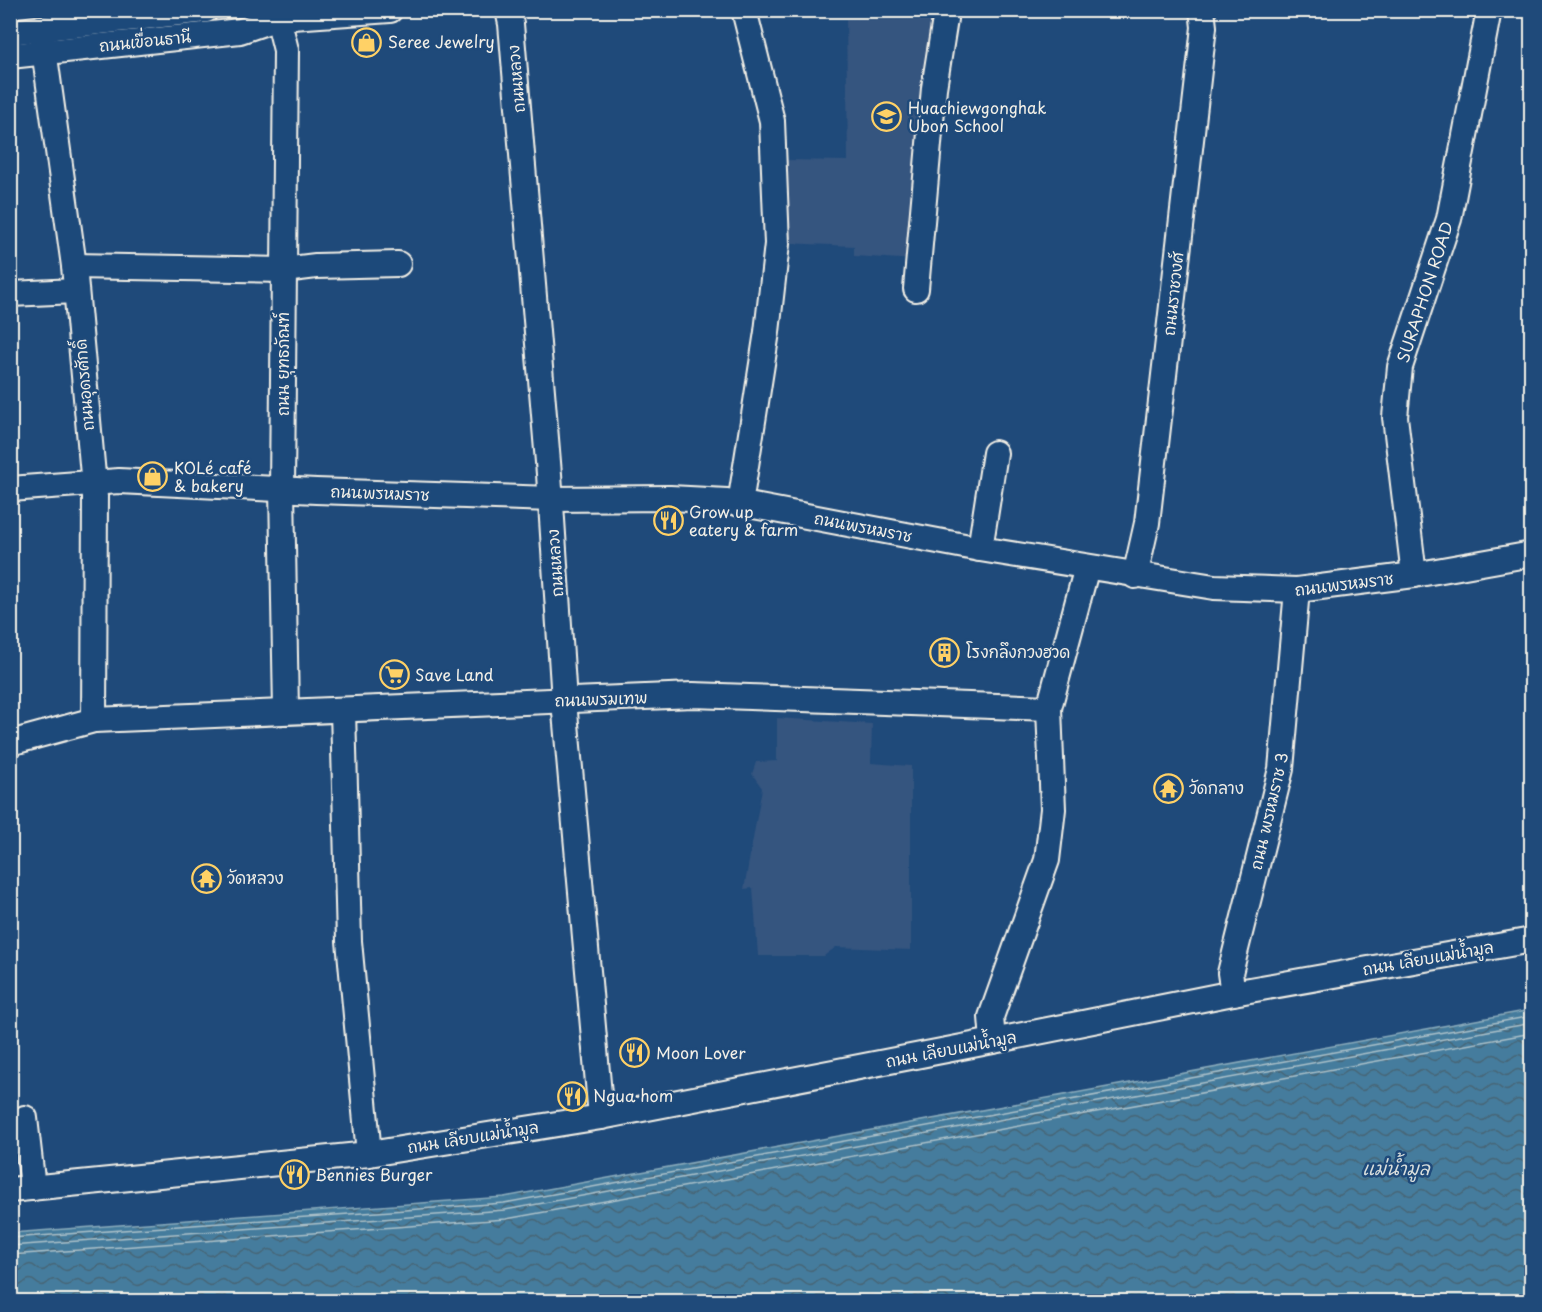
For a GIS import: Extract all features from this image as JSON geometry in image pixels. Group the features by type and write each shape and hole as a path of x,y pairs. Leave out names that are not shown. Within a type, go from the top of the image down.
{"street":[{"name":"ถนนเขื่อนธานี","path":"10,56 43,40 206,10"},
{"name":"ถนนเขื่อนธานี","path":"250,10 277,13 390,10"},
{"name":"ถนนหลวง","path":"508,10 551,499 564,701 601,1117"},
{"path":"740,504 767,333 777,244 772,121 744,10"},
{"path":"916,289 934,88 945,10"},
{"name":"ถนนราชวงศ์","path":"1136,576 1149,511 1204,27 1202,10"},
{"name":"SURAPHON ROAD","path":"1414,575 1395,417 1400,367 1449,219 1489,10"},
{"name":"ถนนเขื่อนธานี","path":"10,32 43,40 240,32 277,13"},
{"name":"ถนน ยุทธภัณฑ์","path":"277,13 286,50 282,490 285,711"},
{"name":"ถนนอุดรศักดิ์","path":"43,40 74,266 93,482 94,720"},
{"path":"74,266 284,270 316,266 398,264"},
{"path":"10,294 76,291"},
{"path":"980,549 995,453"},
{"name":"ถนนพรหมราช","path":"10,489 119,481 282,490 551,499 670,498 740,504 1136,576 1214,587 1297,591 1414,575 1532,554"},
{"path":"993,1041 990,1017 1047,860 1053,809 1049,708 1087,567"},
{"name":"ถนน พรหมราช 3","path":"1233,993 1230,973 1281,769 1297,591"},
{"name":"ถนนพรมเทพ","path":"10,743 94,720 693,695 1049,708"},
{"path":"343,710 349,941 369,1154"},
{"name":"ถนน เลียบแม่น้ำมูล","path":"22,1189 369,1154 601,1117 1233,993 1532,940"},
{"path":"22,1189 25,1118"}],"shaded area":[{"name":"Huachiewgonghak Ubon School","path":"846,19 937,20 915,260 854,256 854,246 782,243 786,160 848,161"},
{"path":"777,718 872,724 871,763 911,766 911,950 836,947 824,956 758,956 753,888 744,889 762,788 752,774 756,762 777,761"}],"water":[{"name":"แม่น้ำมูล","path":"1531,1010 1531,1301 11,1301 11,1233 504,1197"}],"place":[{"name":"Seree Jewelry","path":"367,42"},
{"name":"Huachiewgonghak Ubon School","path":"887,117"},
{"name":"KOLé café & bakery","path":"153,477"},
{"name":"Grow up eatery & farm","path":"668,521"},
{"name":"โรงกลึงกวงฮวด","path":"945,652"},
{"name":"Save Land","path":"394,675"},
{"name":"วัดกลาง","path":"1168,788"},
{"name":"วัดหลวง","path":"206,878"},
{"name":"Moon Lover","path":"635,1053"},
{"name":"Ngua hom","path":"572,1096"},
{"name":"Bennies Burger","path":"294,1175"}]}
